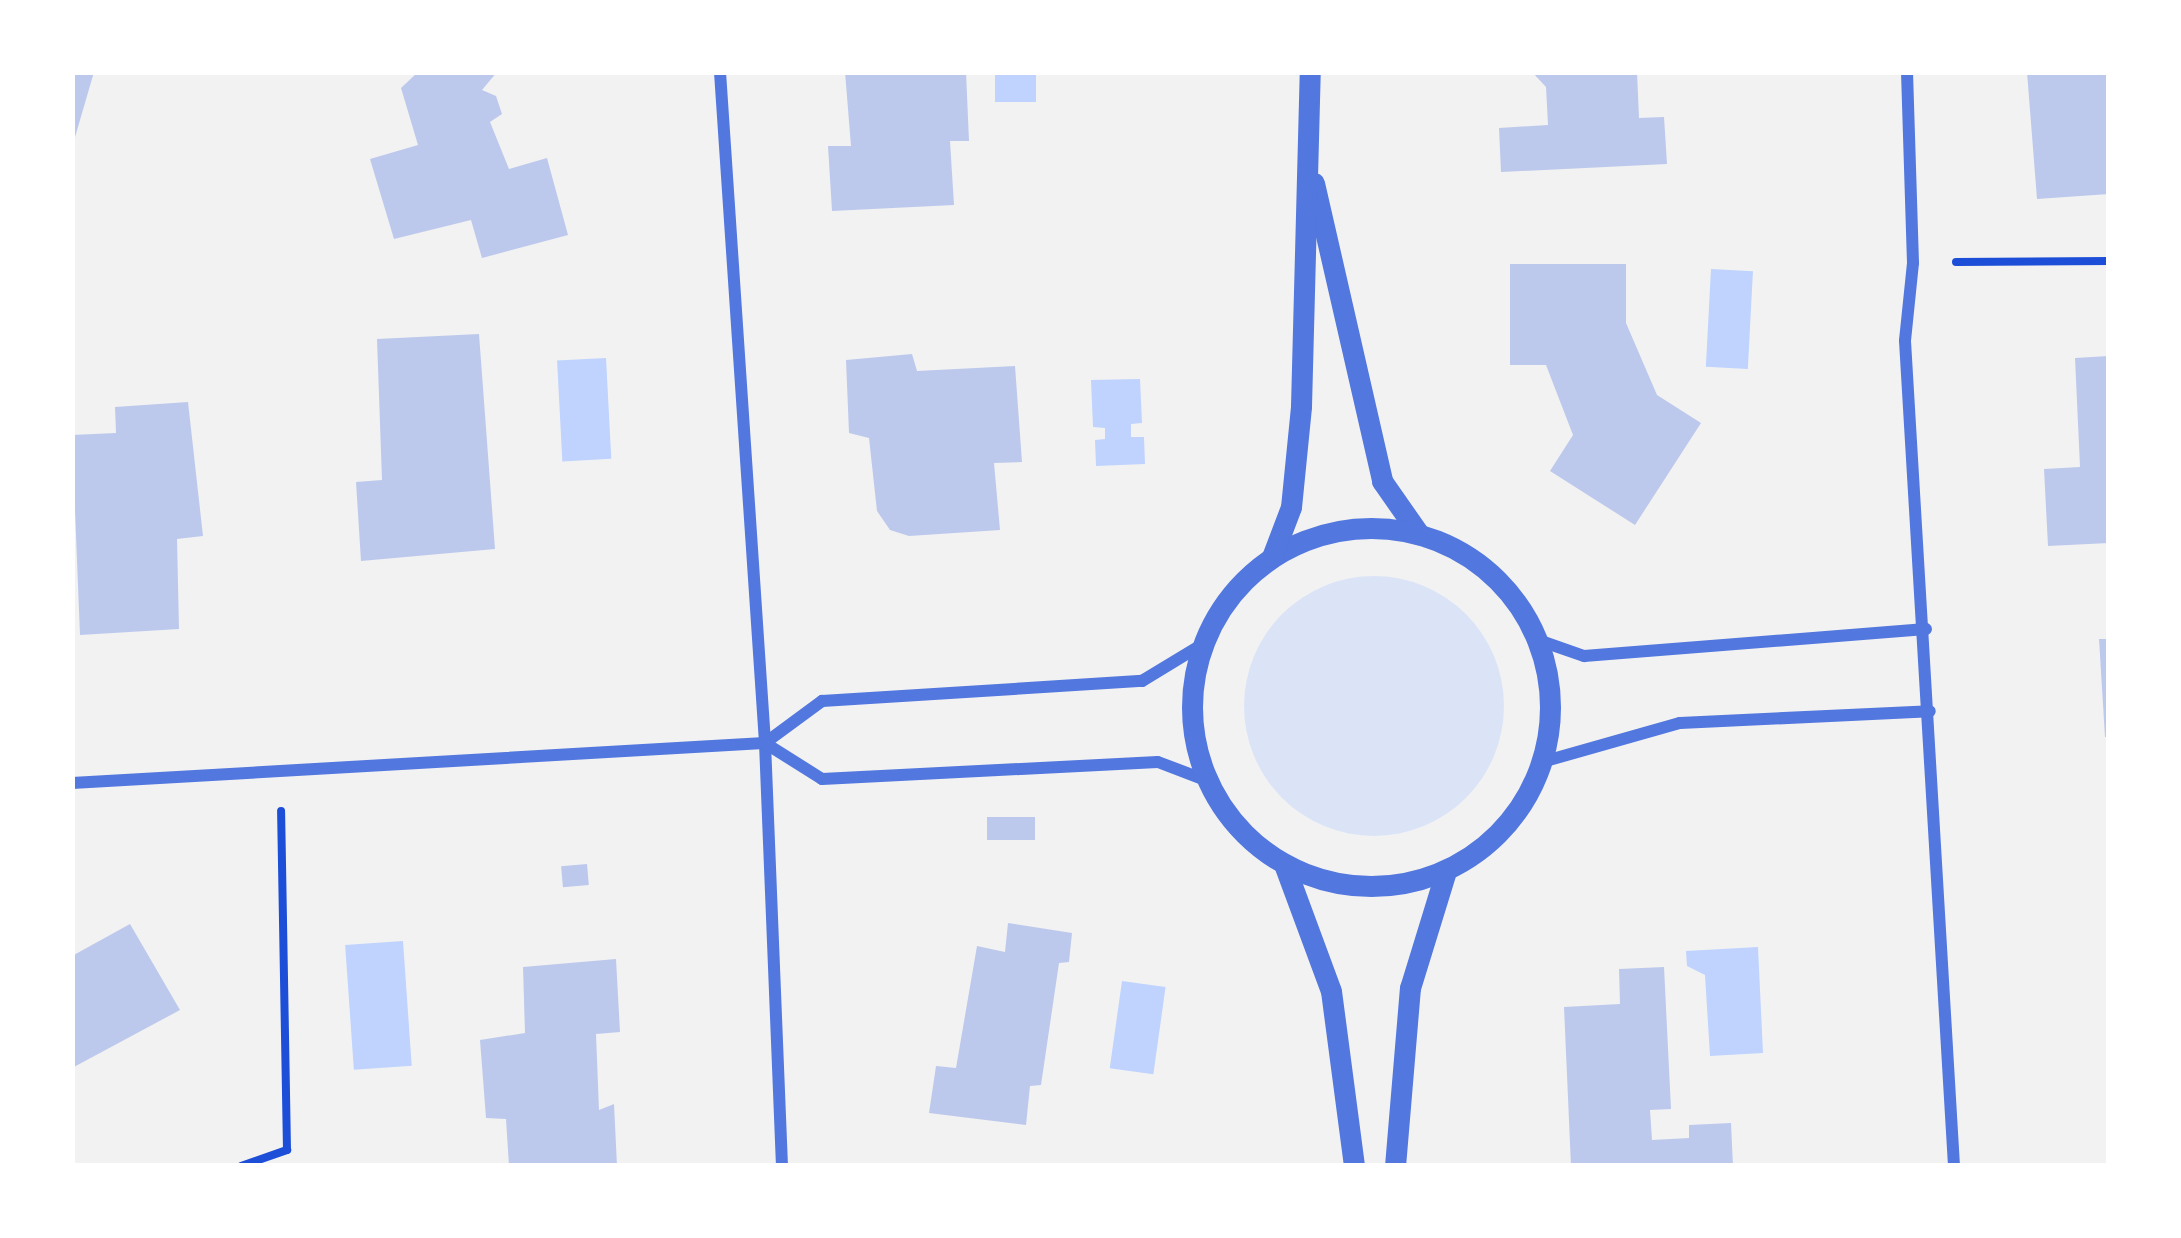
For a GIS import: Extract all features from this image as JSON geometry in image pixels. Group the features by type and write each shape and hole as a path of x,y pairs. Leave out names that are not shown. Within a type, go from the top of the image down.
{"street":[{"path":"720,72 765,742 782,1166"},
{"path":"1272,556 1291,507 1297,451 1310,72"},
{"path":"1907,72 1913,263 1906,341 1920,498 1954,1166"},
{"path":"1306,147 1382,481 1419,534"},
{"path":"1342,529 1419,534 1470,556 1510,593 1538,640 1550,722 1542,762 1522,807 1489,844 1446,871 1364,887 1284,864 1227,814 1208,781 1191,713 1203,644 1242,580 1272,556 1342,529"},
{"path":"1538,640 1584,656 1927,629"},
{"path":"72,783 765,742 822,701 1142,682 1203,644"},
{"path":"1542,762 1680,723 1930,711"},
{"path":"765,742 822,779 1158,762 1208,781"},
{"path":"1284,864 1331,991 1354,1166"},
{"path":"1395,1166 1410,988 1446,871"}],"path":[{"path":"1913,263 2109,260"},
{"path":"241,1166 287,1150 280,774"}],"shaded area":[{"path":"1374,576 1424,586 1466,614 1494,656 1504,706 1494,756 1466,798 1424,826 1374,836 1324,826 1282,798 1254,756 1244,706 1254,656 1282,614 1324,586"}],"water":[{"path":"995,72 1036,72 1036,102 995,102"},
{"path":"1711,269 1753,271 1748,369 1706,367"},
{"path":"606,358 611,459 562,461 557,361"},
{"path":"1140,379 1142,423 1131,424 1131,437 1144,437 1145,464 1096,466 1095,440 1105,439 1105,428 1093,427 1091,380"},
{"path":"403,941 412,1066 354,1070 345,945"},
{"path":"1758,947 1763,1053 1710,1056 1705,975 1687,966 1686,951"},
{"path":"1122,981 1166,987 1153,1074 1110,1068"}],"building":[{"path":"72,72 94,72 73,144 72,144"},
{"path":"418,72 497,72 482,90 496,96 502,114 490,122 509,169 547,158 568,235 482,258 471,220 394,239 370,159 418,145 401,88"},
{"path":"845,72 966,72 969,141 950,141 954,205 832,211 828,146 851,146"},
{"path":"1532,72 1637,72 1639,118 1664,117 1667,164 1501,172 1499,128 1548,125 1546,87"},
{"path":"2027,72 2109,72 2109,194 2037,199"},
{"path":"1510,264 1626,264 1626,323 1657,395 1701,423 1635,525 1550,471 1573,435 1546,365 1510,365"},
{"path":"479,334 495,549 361,561 356,482 382,480 377,339"},
{"path":"912,354 917,371 1015,366 1022,462 994,463 1000,530 909,536 890,530 877,511 869,438 849,433 846,360"},
{"path":"2109,356 2109,543 2048,546 2044,469 2080,467 2075,358"},
{"path":"188,402 203,536 177,539 179,629 80,635 72,435 116,433 115,407"},
{"path":"2099,639 2109,639 2109,737 2105,737"},
{"path":"987,817 1035,817 1035,840 987,840"},
{"path":"587,864 589,885 563,887 561,866"},
{"path":"1008,923 1072,933 1069,962 1059,963 1041,1085 1030,1086 1026,1125 929,1113 936,1066 956,1068 977,946 1005,952"},
{"path":"130,924 180,1010 72,1068 72,956"},
{"path":"616,959 620,1032 596,1034 599,1110 614,1104 617,1166 509,1166 506,1119 486,1118 480,1040 525,1033 523,967"},
{"path":"1664,967 1671,1109 1650,1110 1652,1140 1689,1138 1689,1125 1731,1123 1733,1166 1571,1166 1564,1007 1620,1004 1619,969"}]}
